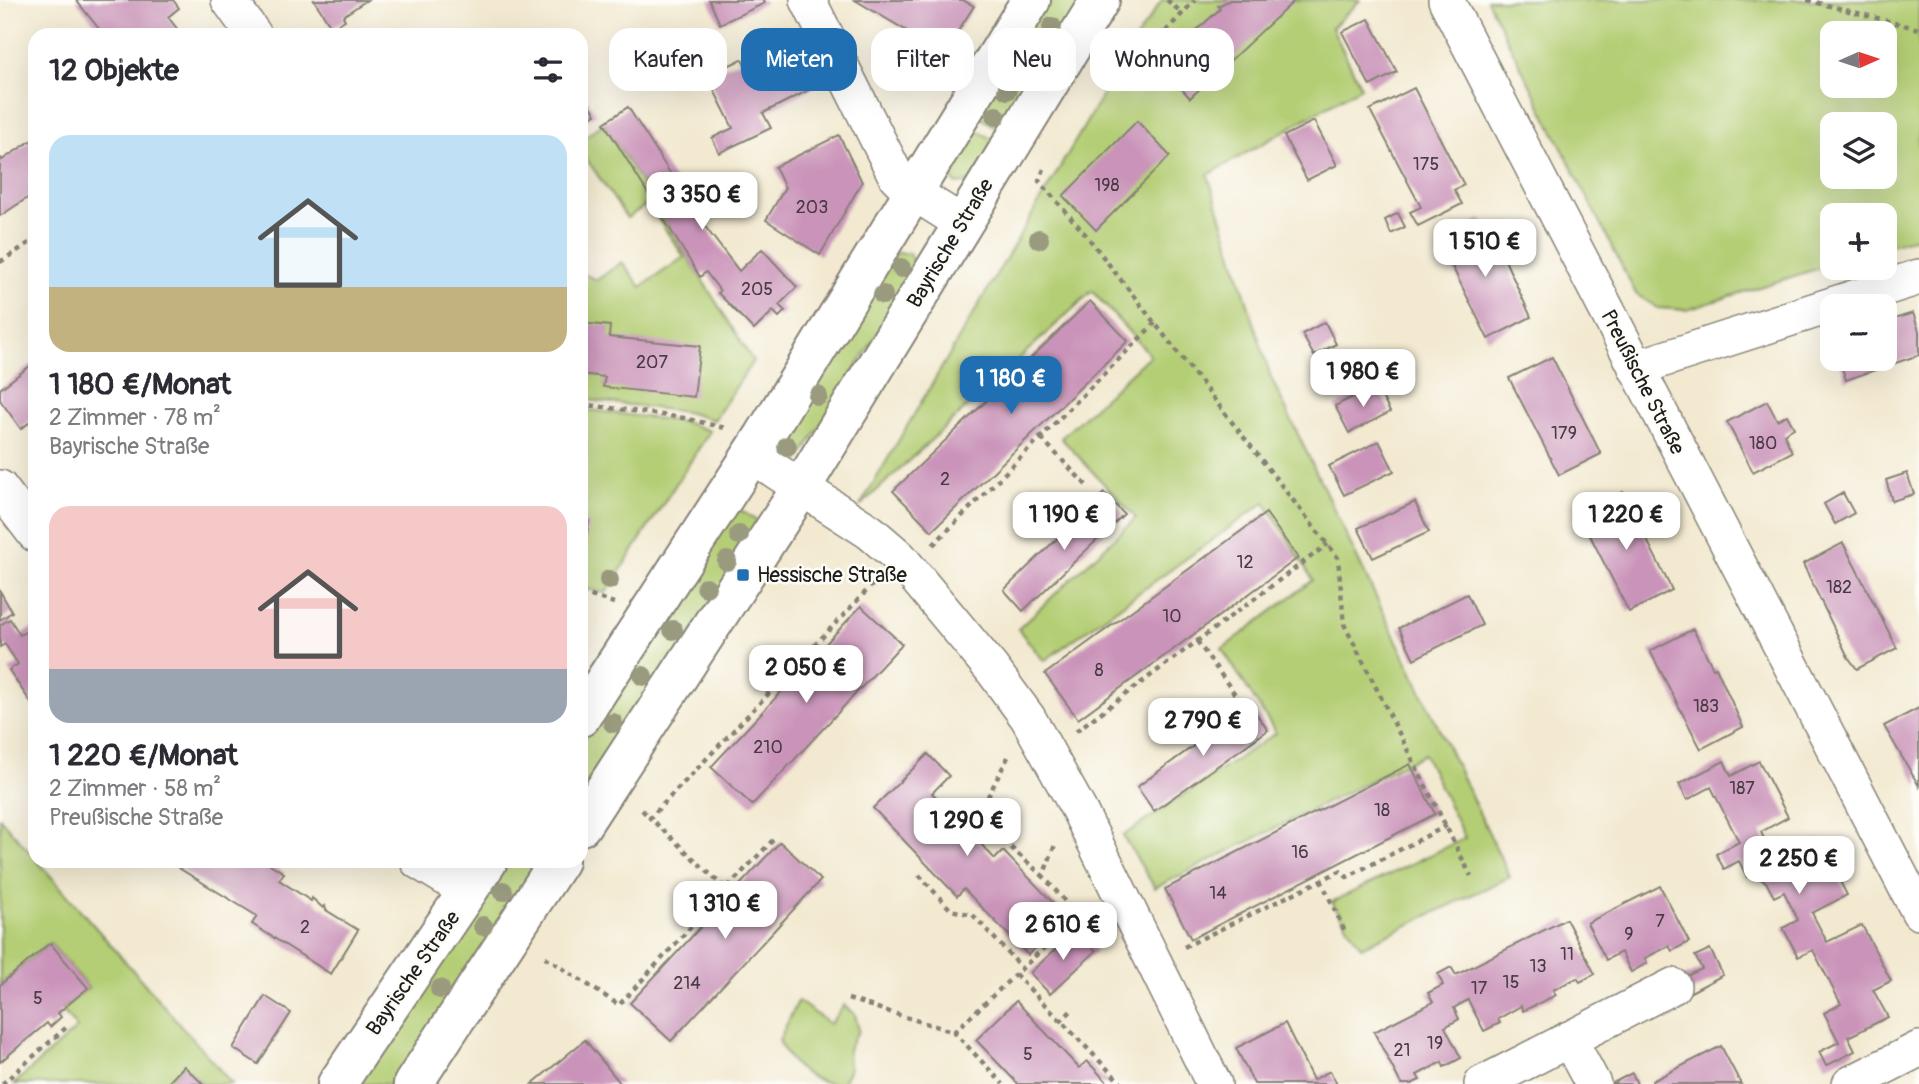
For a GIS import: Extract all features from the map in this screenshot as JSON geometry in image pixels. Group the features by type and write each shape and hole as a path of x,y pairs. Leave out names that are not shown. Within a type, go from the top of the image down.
{"street":[{"path":"229,0 249,28"},
{"path":"808,0 895,176 912,191 962,223"},
{"path":"588,706 751,455 1031,0"},
{"name":"Bayrische Straße","path":"588,815 801,488 1100,0"},
{"name":"Preußische Straße","path":"1446,0 1919,912"},
{"path":"1636,368 1919,277"},
{"path":"751,455 870,532 904,563 1028,718 1079,810 1214,1084"},
{"path":"0,488 28,525"},
{"path":"446,868 479,876"},
{"path":"413,1084 554,868"},
{"name":"Bayrische Straße","path":"337,1084 479,876"},
{"path":"1482,1084 1673,986"},
{"path":"1569,1039 1594,1084"},
{"path":"1850,1084 1919,1049"}],"path":[{"path":"1167,0 1182,14"},
{"path":"1169,28 1195,0"},
{"path":"1807,0 1919,29"},
{"path":"1039,181 1156,323 1338,558 1344,624 1448,825 1471,876"},
{"path":"0,262 28,244"},
{"path":"650,817 904,563 1041,438 1156,323"},
{"path":"588,405 684,418 712,426"},
{"path":"1041,438 1088,487"},
{"path":"1047,752 1328,544"},
{"path":"1197,641 1237,697"},
{"path":"954,1032 1078,916 1044,876 1009,846 979,814 1028,718"},
{"path":"642,810 726,889"},
{"path":"1044,876 1060,834 1079,810"},
{"path":"1154,962 1340,871 1347,877 1448,825"},
{"path":"545,957 619,1005 773,840"},
{"path":"919,875 951,910 972,915 1021,967"},
{"path":"1321,880 1346,934"},
{"path":"1014,974 1122,1084"},
{"path":"848,999 954,1032 1003,1084"},
{"path":"1060,1022 1071,1011"},
{"path":"2,1084 69,1025"}],"green space":[{"path":"1047,0 1086,0 1069,28 1030,28"},
{"path":"1162,0 1360,0 1332,28 1361,87 1208,175 1271,378 1510,877 1361,947 1332,902 1465,838 1424,754 1155,888 1123,836 1276,733 1222,649 1313,580 1265,502 1044,661 1018,629 1136,518 1061,438 1150,355 1092,291 860,506 1105,91 1234,91 1234,28 1143,28"},
{"path":"1487,0 1919,0 1919,236 1897,243 1897,203 1820,203 1820,268 1687,310 1658,308 1636,294"},
{"path":"991,91 1029,91 1004,132 976,115"},
{"path":"604,123 753,361 714,420 686,412 588,400 588,276 597,280 622,262 641,287 684,257 648,204 627,218 588,161 588,135"},
{"path":"969,126 997,142 971,182 957,184 946,174"},
{"path":"895,253 908,253 918,268 798,462 788,464 777,457 775,439"},
{"path":"588,410 684,422 710,431 606,593 588,589"},
{"path":"734,506 762,524 588,796 588,731"},
{"path":"0,818 28,850 28,868 44,868 232,1084 203,1084 184,1066 167,1084 14,1084 77,1028 62,1010 88,988 50,943 0,985"},
{"path":"499,868 541,868 399,1084 356,1084"},
{"path":"798,1001 830,1024 844,1005 855,1015 859,1030 848,1049 849,1071 842,1084 821,1081 803,1072 784,1050 779,1040"}],"building":[{"path":"76,0 173,0 179,8 168,17 177,28 98,28"},
{"path":"314,0 367,0 343,16 345,20 332,28"},
{"path":"709,0 764,0 765,3 720,24"},
{"path":"855,0 963,0 974,6 960,28 902,28"},
{"path":"1230,0 1295,0 1234,57 1234,28 1199,28 1220,9 1218,6"},
{"path":"1369,19 1397,72 1370,86 1342,32"},
{"path":"741,59 741,91 807,91 763,113 771,128 719,153 712,138 733,128 714,91 727,91 727,66"},
{"path":"1414,88 1464,185 1454,190 1462,204 1418,226 1410,212 1421,207 1370,110"},
{"path":"1184,91 1198,91 1190,98"},
{"path":"588,102 596,114 588,119"},
{"path":"628,107 700,220 739,271 762,249 797,287 779,305 785,311 779,317 773,311 754,330 718,293 720,291 706,272 700,277 604,123"},
{"path":"1137,121 1170,156 1096,230 1063,196"},
{"path":"1314,121 1337,165 1307,180 1284,136"},
{"path":"839,135 862,182 820,255 766,220 785,188 775,167"},
{"path":"28,143 28,198 0,216 0,157 2,160"},
{"path":"1398,213 1405,227 1391,234 1385,220"},
{"path":"1481,219 1502,260 1504,258 1531,317 1488,339 1439,240"},
{"path":"1090,301 1128,341 932,531 893,491"},
{"path":"1913,313 1919,331 1919,355 1897,363 1897,318"},
{"path":"1325,322 1336,344 1314,356 1302,334"},
{"path":"588,324 610,326 609,337 700,346 694,397 603,387 605,377 588,375"},
{"path":"1552,357 1601,454 1559,475 1509,378"},
{"path":"28,367 28,424 21,429 0,400 0,389"},
{"path":"1843,371 1872,371 1846,380"},
{"path":"1376,385 1390,412 1349,433 1335,406"},
{"path":"1767,401 1777,420 1787,415 1794,428 1784,434 1792,452 1753,472 1727,422"},
{"path":"1379,441 1394,471 1344,495 1329,466"},
{"path":"1907,473 1914,494 1892,501 1886,480"},
{"path":"1623,492 1672,590 1629,612 1579,514"},
{"path":"1104,493 1124,514 1023,611 1004,590"},
{"path":"1843,493 1854,513 1835,524 1824,504"},
{"path":"1415,502 1429,532 1373,558 1358,528"},
{"path":"1266,513 1298,558 1078,719 1045,674"},
{"path":"1843,543 1897,648 1857,669 1848,657 1803,564"},
{"path":"0,591 12,612 0,620"},
{"path":"1467,594 1482,625 1414,659 1399,628"},
{"path":"861,606 902,644 752,805 711,767"},
{"path":"10,619 20,635 28,631 28,698 9,670 18,664 5,644 0,647 0,625"},
{"path":"1693,629 1713,668 1716,667 1743,727 1701,749 1650,651"},
{"path":"1250,705 1268,730 1154,811 1137,787"},
{"path":"1919,708 1919,786 1884,726"},
{"path":"928,754 949,776 932,793 995,859 1003,851 1067,917 1028,955 964,889 957,896 873,808"},
{"path":"1724,761 1731,776 1759,761 1788,817 1761,832 1767,846 1782,838 1790,853 1818,839 1847,895 1812,913 1827,942 1862,925 1891,981 1873,990 1888,1017 1848,1037 1855,1051 1826,1066 1819,1052 1839,1042 1824,1013 1841,1004 1813,950 1798,957 1783,928 1798,920 1784,892 1774,897 1766,882 1751,874 1747,877 1739,861 1724,869 1716,854 1739,842 1711,787 1687,800 1679,784"},
{"path":"1410,764 1435,814 1191,939 1165,889"},
{"path":"780,842 821,880 671,1041 630,1003"},
{"path":"179,868 276,868 284,873 279,880 311,901 312,898 323,908 325,906 326,910 358,930 331,974 252,924 257,916"},
{"path":"1660,886 1689,942 1672,951 1669,946 1645,958 1647,963 1631,972 1621,952 1606,960 1587,923"},
{"path":"1566,919 1595,974 1580,982 1577,978 1553,990 1556,995 1523,1011 1521,1006 1498,1019 1500,1023 1484,1031 1468,1000 1454,1008 1459,1019 1445,1027 1461,1058 1444,1067 1442,1062 1417,1075 1420,1080 1411,1084 1401,1084 1374,1032 1433,1002 1428,993 1443,985 1438,974 1451,967 1456,975"},
{"path":"1076,930 1096,951 1050,994 1030,973"},
{"path":"50,943 88,988 58,1013 61,1017 50,1027 47,1023 0,1062 0,985"},
{"path":"1710,949 1723,975 1689,993 1682,978 1702,969 1695,956"},
{"path":"265,996 291,1013 258,1064 233,1048"},
{"path":"1016,1001 1079,1068 1087,1061 1109,1084 1018,1084 976,1040"},
{"path":"1285,1023 1313,1080 1330,1071 1337,1084 1254,1084 1236,1048"},
{"path":"585,1040 621,1084 532,1084"},
{"path":"1721,1046 1741,1084 1653,1084 1652,1081"},
{"path":"184,1066 203,1084 167,1084"},
{"path":"1632,1073 1637,1084 1611,1084"}],"place":[{"name":"Hessische Straße","path":"743,575"}]}
